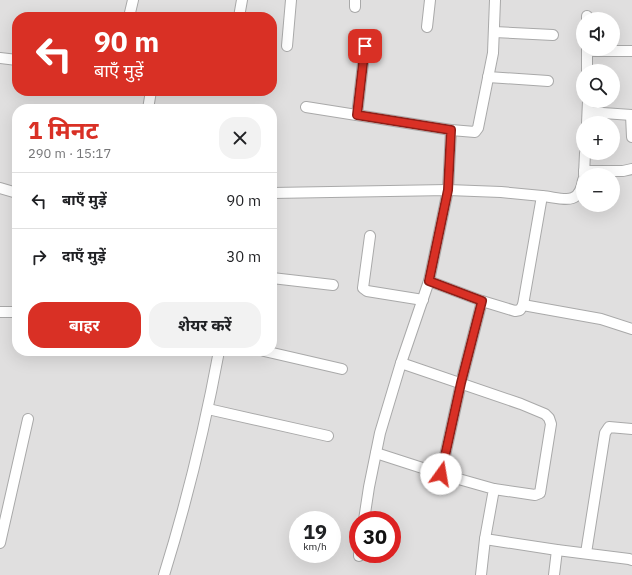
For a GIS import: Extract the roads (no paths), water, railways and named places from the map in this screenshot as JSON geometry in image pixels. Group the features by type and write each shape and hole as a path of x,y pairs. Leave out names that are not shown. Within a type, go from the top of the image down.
{"street":[{"path":"130,12 133,0"},
{"path":"240,12 242,0"},
{"path":"287,46 291,0"},
{"path":"427,27 430,0"},
{"path":"306,107 451,130 477,131 493,53 495,0"},
{"path":"494,32 553,35"},
{"path":"357,115 365,46"},
{"path":"620,51 632,51"},
{"path":"0,58 12,59"},
{"path":"488,77 548,81"},
{"path":"588,108 588,116"},
{"path":"588,112 632,115 632,137"},
{"path":"365,511 380,433 429,281 448,190 451,130"},
{"path":"620,170 632,169"},
{"path":"0,188 12,192"},
{"path":"277,193 448,190 501,192 567,199 576,197"},
{"path":"429,281 482,301 515,311 520,310 523,305 542,196"},
{"path":"370,236 363,288 367,291 423,300"},
{"path":"277,279 333,285"},
{"path":"441,474 461,383 482,301"},
{"path":"523,305 601,319 632,329"},
{"path":"0,312 12,312"},
{"path":"277,354 342,369"},
{"path":"164,575 190,487 208,409 218,356"},
{"path":"376,453 494,489 535,495 540,493 551,424 549,418 545,414 402,363"},
{"path":"208,409 328,436"},
{"path":"0,543 28,419"},
{"path":"586,553 605,433 609,427 632,429"},
{"path":"481,575 485,539 494,489"},
{"path":"485,539 632,560"},
{"path":"554,575 557,550"}]}
